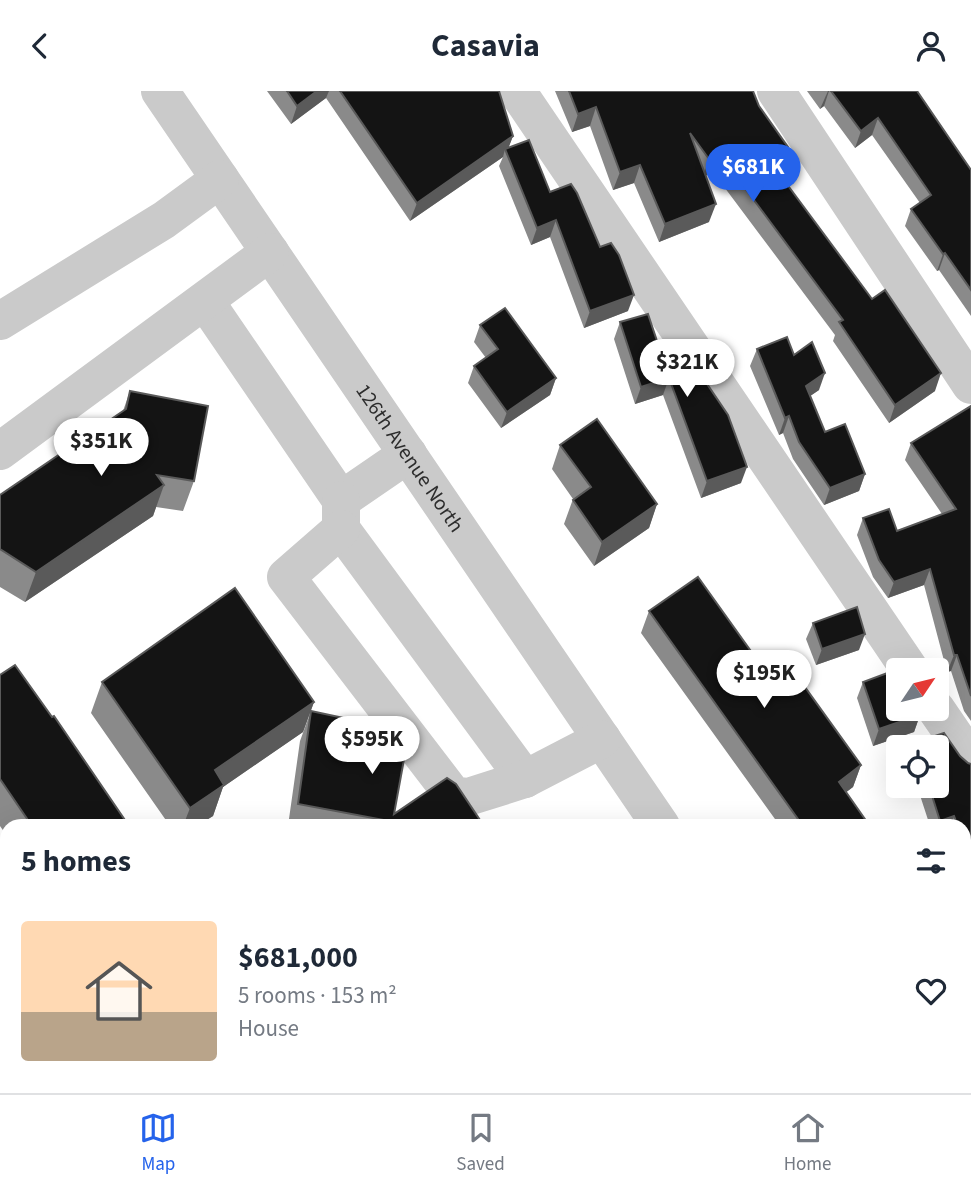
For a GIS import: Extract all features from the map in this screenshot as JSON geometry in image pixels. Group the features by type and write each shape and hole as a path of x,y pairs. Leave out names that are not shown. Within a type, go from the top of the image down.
{"street":[{"name":"126th Avenue North","path":"160,91 656,819"},
{"path":"517,91 902,658"},
{"path":"776,91 971,385"},
{"path":"0,321 164,220 220,179"},
{"path":"0,451 270,252"},
{"path":"205,301 341,514 525,779"},
{"path":"408,454 341,514 286,577 453,795 468,797 525,779 602,739"},
{"path":"944,721 971,760"}],"building":[{"path":"287,91 317,91 297,106"},
{"path":"340,91 499,91 513,136 417,203"},
{"path":"569,91 753,91 759,106 788,147 769,160 872,299 885,290 941,373 895,405 839,322 843,320 719,153 709,159 690,133 716,204 665,224 640,165 620,172 596,107 578,114"},
{"path":"831,91 917,91 971,170 971,290 911,209 931,195 878,118 861,131"},
{"path":"529,140 550,192 571,184 600,247 611,243 619,255 634,295 590,311 556,220 537,228 505,149"},
{"path":"505,308 556,378 507,412 474,366 498,349 480,325"},
{"path":"648,314 662,356 684,350 728,415 747,467 707,481 669,378 641,387 620,322"},
{"path":"787,337 794,355 812,342 825,373 806,386 825,432 845,424 865,474 830,488 799,442 789,416 785,418 757,349"},
{"path":"130,391 208,406 194,481 157,475 164,485 36,572 0,549 0,495 126,409"},
{"path":"971,406 971,696 957,655 954,655 930,569 894,582 879,560 863,518 889,509 897,531 956,509 911,443"},
{"path":"597,419 657,504 602,542 573,500 591,487 560,445"},
{"path":"698,577 770,678 789,665 861,765 839,782 865,819 798,819 649,611"},
{"path":"235,588 314,702 215,770 224,785 190,808 102,682"},
{"path":"857,607 865,634 822,649 813,623"},
{"path":"15,665 52,717 54,716 124,819 27,819 0,779 0,675"},
{"path":"886,674 886,721 902,721 879,729 863,682"},
{"path":"311,711 409,732 394,814 447,778 456,784 479,819 379,819 298,804"},
{"path":"949,740 960,756 971,764 971,819 955,819 954,816 939,819 933,798 949,798"}]}
